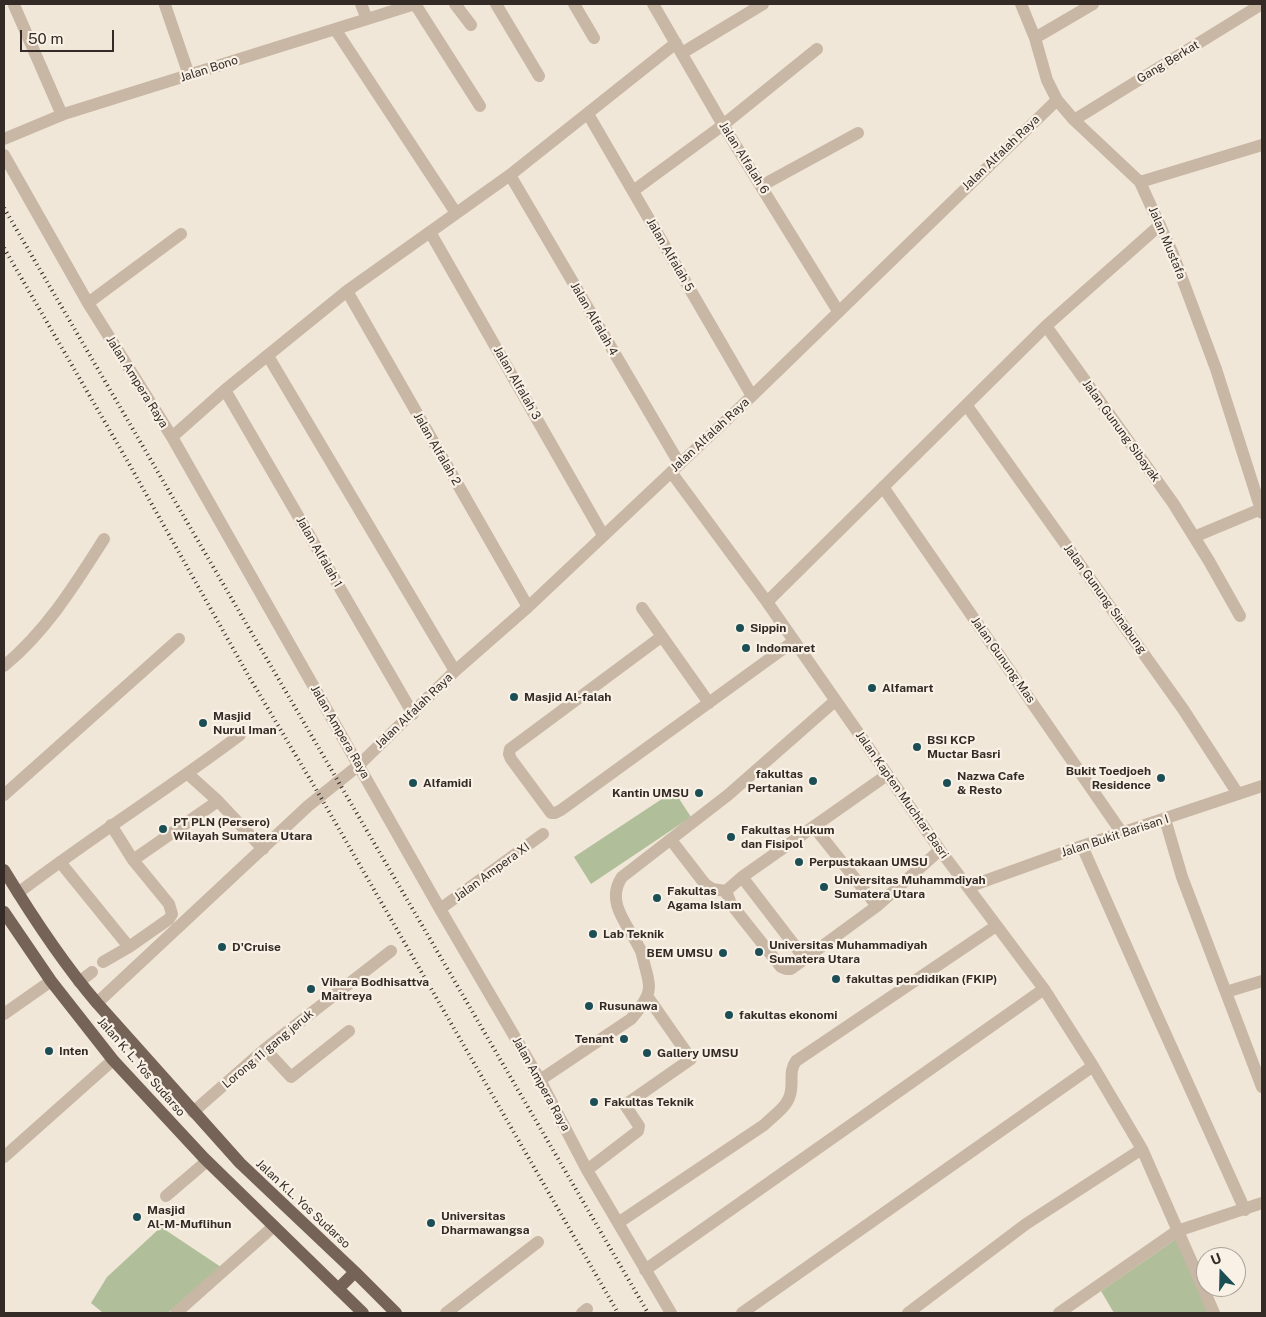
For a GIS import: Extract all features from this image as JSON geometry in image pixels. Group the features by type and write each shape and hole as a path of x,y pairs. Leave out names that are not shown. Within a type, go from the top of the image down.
{"main road":[{"name":"Jalan K. L. Yos Sudarso","path":"4,870 79,982 193,1112"},
{"name":"Jalan K. L. Yos Sudarso","path":"4,912 51,981 113,1060 207,1161 274,1226"},
{"name":"Jalan K.L. Yos Sudarso","path":"193,1112 240,1163 396,1313"},
{"path":"274,1226 362,1313"},
{"path":"338,1290 355,1272"}],"street":[{"path":"361,4 367,19"},
{"path":"415,4 480,106"},
{"name":"Jalan Bono","path":"4,139 62,115 415,4"},
{"path":"455,4 471,25"},
{"path":"496,4 539,76"},
{"path":"574,4 594,38"},
{"name":"Jalan Alfalah 6","path":"653,4 723,125 838,311"},
{"path":"172,437 225,390 347,291 510,175 588,114 679,48 763,4"},
{"name":"Jalan Mustafa","path":"1021,4 1035,38 1047,80 1057,100 1074,120 1140,182 1173,254 1216,369 1262,511"},
{"path":"1035,38 1093,4"},
{"name":"Gang Berkat","path":"1074,120 1262,4"},
{"path":"165,5 189,75"},
{"path":"12,6 62,115"},
{"path":"336,29 456,213"},
{"path":"633,191 723,125 817,49"},
{"name":"Jalan Alfalah Raya","path":"97,1003 314,801 359,765 455,671 528,607 752,396 1057,100"},
{"name":"Jalan Alfalah 5","path":"588,114 752,396"},
{"path":"761,186 858,133"},
{"path":"1140,182 1261,148"},
{"name":"Jalan Ampera Raya","path":"4,155 88,302 172,437 440,909 540,1080 587,1170 671,1313"},
{"name":"Jalan Alfalah 4","path":"510,175 675,468"},
{"path":"768,602 1046,326 1160,225"},
{"name":"Jalan Alfalah 3","path":"430,232 603,535"},
{"path":"88,302 181,234"},
{"name":"Jalan Alfalah 2","path":"347,291 528,607"},
{"name":"Jalan Gunung Sibayak","path":"1046,326 1173,503 1240,616"},
{"path":"268,356 455,671"},
{"name":"Jalan Alfalah 1","path":"225,390 412,714"},
{"name":"Jalan Gunung Sinabung","path":"967,406 1183,709 1238,794"},
{"name":"Jalan Kapten Muchtar Basri","path":"675,468 887,776 1044,989 1093,1066 1142,1149 1209,1312"},
{"name":"Jalan Gunung Mas","path":"883,487 1122,833"},
{"path":"1194,537 1262,511"},
{"path":"4,666 23,650 49,622 104,539"},
{"path":"642,608 709,703"},
{"path":"661,636 510,749 511,759 551,813 555,814 561,810 794,641"},
{"path":"4,795 178,639"},
{"path":"540,1080 631,1019 640,1010 647,996 649,982 641,952 617,907 616,886 622,877 728,795 835,700"},
{"path":"18,892 111,825 188,774 240,735"},
{"path":"188,774 218,801 263,849"},
{"path":"671,840 705,884 712,889 726,891 742,877 887,776"},
{"name":"Jalan Bukit Barisan I","path":"968,887 1082,846 1262,786"},
{"path":"134,860 218,801"},
{"path":"1165,819 1182,877 1262,1087"},
{"path":"103,962 169,920 172,914 169,904 134,860 111,825"},
{"path":"814,826 877,906"},
{"name":"Jalan Ampera XI","path":"440,909 543,834"},
{"path":"1082,846 1245,1210"},
{"path":"726,891 731,904 781,967 791,969 877,906 940,850"},
{"path":"60,862 129,947"},
{"path":"742,877 805,959"},
{"path":"618,1223 764,1125 790,1096 792,1066 796,1060 996,926"},
{"name":"Lorong 11 gang jeruk","path":"193,1112 265,1049 391,951"},
{"path":"79,982 92,972"},
{"path":"4,1014 51,981"},
{"path":"1226,992 1262,981"},
{"path":"645,1270 1044,989"},
{"path":"587,1170 638,1131 639,1126 625,1105 691,1059 647,996"},
{"path":"265,1049 291,1077 349,1031"},
{"path":"4,1157 113,1060"},
{"path":"742,1313 1093,1066"},
{"path":"908,1313 1026,1224 1142,1149"},
{"path":"166,1196 207,1161"},
{"path":"1058,1313 1177,1232 1262,1203"},
{"path":"176,1313 274,1226"},
{"path":"446,1313 538,1242"}],"green space":[{"path":"674,791 691,817 591,884 574,857"},
{"path":"161,1227 221,1267 168,1313 103,1313 91,1303 107,1277"},
{"path":"1176,1239 1196,1284 1196,1297 1202,1297 1209,1313 1114,1313 1101,1291"}],"railway":[{"path":"4,208 648,1313"},
{"path":"4,248 248,675 320,796 618,1313"}],"place":[{"name":"Sippin","path":"740,628"},
{"name":"Indomaret","path":"746,648"},
{"name":"Alfamart","path":"872,688"},
{"name":"Masjid Al-falah","path":"514,697"},
{"name":"Masjid Nurul Iman","path":"203,723"},
{"name":"BSI KCP Muctar Basri","path":"917,747"},
{"name":"Bukit Toedjoeh Residence","path":"1161,778"},
{"name":"fakultas Pertanian","path":"813,781"},
{"name":"Alfamidi","path":"413,783"},
{"name":"Nazwa Cafe & Resto","path":"947,783"},
{"name":"Kantin UMSU","path":"699,793"},
{"name":"PT PLN (Persero) Wilayah Sumatera Utara","path":"163,829"},
{"name":"Fakultas Hukum dan Fisipol","path":"731,837"},
{"name":"Perpustakaan UMSU","path":"799,862"},
{"name":"Universitas Muhammdiyah Sumatera Utara","path":"824,887"},
{"name":"Fakultas Agama Islam","path":"657,898"},
{"name":"Lab Teknik","path":"593,934"},
{"name":"D'Cruise","path":"222,947"},
{"name":"Universitas Muhammadiyah Sumatera Utara","path":"759,952"},
{"name":"BEM UMSU","path":"723,953"},
{"name":"fakultas pendidikan (FKIP)","path":"836,979"},
{"name":"Vihara Bodhisattva Maitreya","path":"311,989"},
{"name":"Rusunawa","path":"589,1006"},
{"name":"fakultas ekonomi","path":"729,1015"},
{"name":"Tenant","path":"624,1039"},
{"name":"Inten","path":"49,1051"},
{"name":"Gallery UMSU","path":"647,1053"},
{"name":"Fakultas Teknik","path":"594,1102"},
{"name":"Masjid Al-M-Muflihun","path":"137,1217"},
{"name":"Universitas Dharmawangsa","path":"431,1223"}]}
